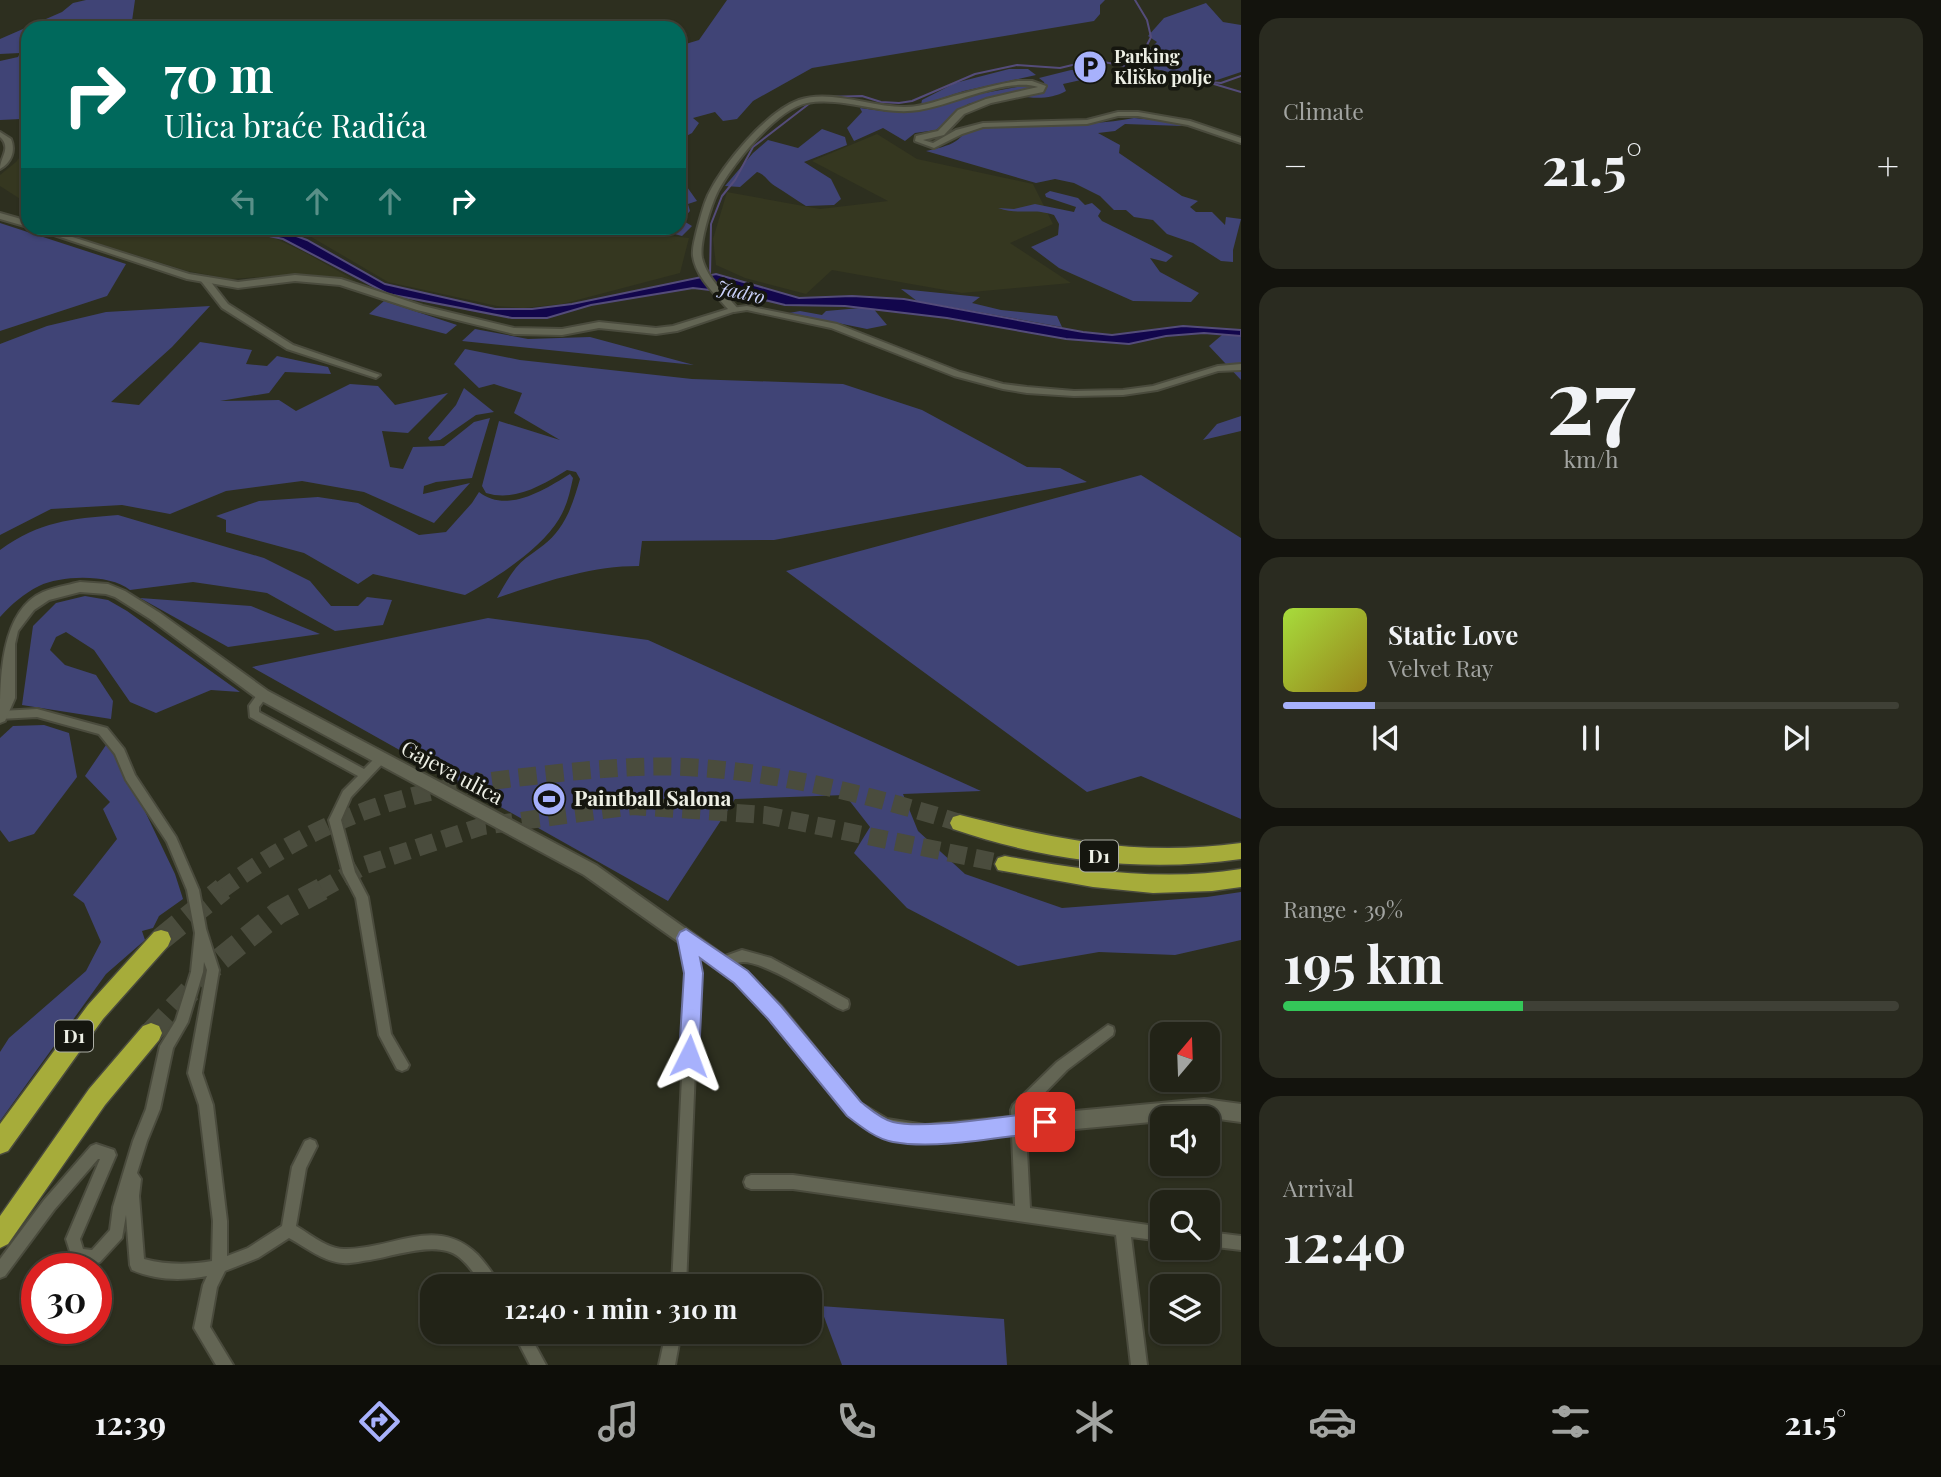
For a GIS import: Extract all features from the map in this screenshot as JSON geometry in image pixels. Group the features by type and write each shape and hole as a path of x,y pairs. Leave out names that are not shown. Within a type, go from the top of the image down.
{"highway":[{"name":"D1","path":"960,823 1091,855 1178,859 1241,851"},
{"name":"D1","path":"1005,864 1121,882 1180,883 1241,878"},
{"name":"D1","path":"0,1143 74,1037 122,978 161,939"},
{"path":"0,1237 97,1097 151,1033"}],"main road":[{"name":"Gajeva ulica","path":"1,716 8,698 8,644 19,619 45,596 80,587 108,589 155,616 263,695 590,870 741,977 775,1012 854,1109 868,1121 892,1132 925,1134 1204,1108 1241,1113"}],"street":[{"path":"734,310 702,268 697,253 712,195 755,136 792,105 801,101 891,110 920,107 960,95 1030,82 1042,86 1040,90 989,101 961,112 941,133 919,141 927,145 937,145 959,132 983,125 1087,122 1118,114 1138,114 1190,123 1241,141"},
{"path":"0,134 5,136 10,145 9,154 0,167"},
{"path":"0,215 21,222"},
{"path":"58,235 142,263 204,279 239,285 295,278 341,282 420,308 514,331 562,332 599,325 665,330 747,308 844,329 950,372 1027,390 1120,393 1155,388 1216,367 1241,367"},
{"path":"204,279 225,306 290,347 376,375"},
{"path":"263,695 254,706 254,714 364,774"},
{"path":"1,716 37,713 103,731 120,752 130,777 172,839 193,890 213,970 195,1073 206,1105 220,1221 219,1269 210,1285 202,1328 225,1365"},
{"path":"381,759 347,794 335,820 349,873 362,897 385,1035 402,1065"},
{"path":"0,1272 50,1205 96,1151 109,1155 73,1239 78,1256 95,1257 117,1233 120,1207 140,1141 153,1109 167,1046 182,1022 197,972 201,929"},
{"path":"680,1274 693,973 686,938"},
{"path":"721,963 741,956 767,962 843,1004"},
{"path":"1023,1215 1018,1110 1062,1066 1108,1031"},
{"path":"140,1141 132,1196 137,1265 160,1272 219,1269 265,1248 288,1230 299,1167 310,1146"},
{"path":"751,1182 793,1182 1150,1232"},
{"path":"1123,1229 1139,1365"},
{"path":"288,1230 340,1256 384,1251 438,1240 452,1243 465,1251 483,1274"},
{"path":"1220,1240 1241,1243"},
{"path":"527,1344 538,1365"},
{"path":"667,1365 671,1344"}],"shaded area":[{"path":"86,0 135,0 132,21 41,21 62,12 73,3"},
{"path":"727,0 1105,0 1100,5 1100,14 1094,21 812,68 753,101 737,119 723,121 715,112 693,118 699,123 686,136 686,44 699,40"},
{"path":"1206,3 1223,22 1241,25 1241,72 1214,81 1134,65 1157,42 1148,36 1164,18"},
{"path":"21,30 21,119 0,120 0,61 18,57 20,53 0,54 0,39"},
{"path":"1009,69 1028,69 1036,75 964,91 921,105 922,100 955,83"},
{"path":"1071,70 1087,71 1099,76 1063,84 1066,91 1055,96 1020,96 1046,90 1044,82 1039,78"},
{"path":"1027,85 1030,88 968,104 936,130 915,133 905,141 883,128 854,141 847,128 862,112 860,108 890,112 923,110 963,97"},
{"path":"1134,118 1166,121 1183,126 1125,124 1115,131 1098,133 1120,145 1119,153 1182,196 1198,201 1190,207 1196,212 1212,212 1225,225 1226,217 1241,219 1233,250 1233,262 1221,261 1193,243 1167,234 1153,220 1134,217 1126,210 1114,210 1100,196 1074,183 1055,179 1036,183 926,151 953,143 971,130 994,126 1093,123"},
{"path":"822,129 845,137 847,145 804,162 831,179 841,199 834,205 806,206 757,172 740,187 725,186 768,140 798,148"},
{"path":"877,134 917,159 1033,184 1053,224 1010,243 1071,283 962,293 832,270 806,294 745,278 716,265 713,239 727,192 820,209 888,201 812,161"},
{"path":"21,155 21,200 0,186 0,175"},
{"path":"686,185 697,201 688,204 690,211 686,216"},
{"path":"1050,191 1078,198 1085,205 1092,203 1101,211 1098,216 1102,221 1173,256 1166,262 1150,258 1160,272 1199,293 1191,302 1133,301 1059,268 1031,247 1058,235 1059,224 1054,215 998,208 1014,209 1035,204 1074,212 1076,207 1046,197 1045,194"},
{"path":"0,223 21,230 21,235 37,235 126,264 107,296 0,331"},
{"path":"71,235 268,235 356,281 307,274 231,279 187,271"},
{"path":"308,235 661,235 689,238 680,273 562,304 523,308 497,306 388,282"},
{"path":"901,289 980,297 972,303 1001,310 1057,316 1062,327 917,301"},
{"path":"384,301 457,325 446,334 369,314"},
{"path":"210,306 172,347 111,402 139,405 200,342 252,350 246,364 267,366 277,356 328,367 331,374 285,372 269,393 220,401 279,400 296,411 350,384 378,386 395,405 448,393 408,433 382,431 390,467 403,469 413,447 444,446 474,422 490,418 472,478 436,482 424,486 423,494 470,483 434,523 364,492 302,481 226,491 170,514 122,505 51,509 0,535 0,344 47,326 106,312"},
{"path":"872,307 887,325 867,329 789,313 800,311 822,315 826,311"},
{"path":"475,329 528,339 590,337 694,365 462,341"},
{"path":"1222,335 1241,336 1241,380 1209,346"},
{"path":"465,349 520,360 692,379 843,384 922,410 1027,467 1060,468 1087,482 774,540 642,541 639,566 585,572 497,598 517,566 548,542 559,529 569,511 580,479 576,472 567,470 518,494 486,493 482,486 499,421 560,440 514,413 522,393 494,384 479,388 454,364"},
{"path":"464,388 494,412 476,415 440,440 430,441 428,438 456,405"},
{"path":"1241,416 1241,431 1203,440 1217,424"},
{"path":"570,474 573,478 566,504 551,530 516,562 465,595 373,574 358,584 304,553 226,532 226,520 216,516 259,501 318,497 358,503 419,535 446,532 479,492 501,501 513,500 537,493"},
{"path":"1141,475 1241,538 1241,819 1141,776 1087,792 786,571"},
{"path":"118,515 264,558 310,581 331,606 358,606 367,597 392,600 383,625 335,631 267,593 193,582 130,590 111,581 86,578 60,580 39,586 28,592 0,617 0,550 42,527 85,518"},
{"path":"85,596 108,600 127,611 240,692 211,690 156,713 130,702 94,650 66,632 56,637 50,650 65,665 96,675 113,701 111,719 22,705 33,626 56,603"},
{"path":"140,598 251,606 320,634 228,647"},
{"path":"488,618 648,640 981,791 903,794 918,831 965,874 1062,908 1241,892 1241,940 1175,955 1099,952 1018,966 907,908 854,853 870,827 845,795 735,799 668,901 252,667"},
{"path":"44,725 69,733 77,777 34,834 9,842 0,830 0,738 13,726"},
{"path":"106,745 118,755 175,874 183,899 159,916 153,928 142,931 145,940 106,974 0,1121 0,1052 9,1038 86,971 101,942 84,903 73,895 117,839 103,809 110,802 85,776"},
{"path":"822,1306 1004,1319 1007,1365 842,1365"}],"water":[{"name":"Jadro","path":"264,235 294,235 307,240 385,284 495,309 532,309 572,304 716,274 799,298 852,296 904,299 1083,332 1112,335 1183,326 1241,330 1241,336 1204,333 1166,336 1129,344 1066,339 947,318 845,306 785,305 736,293 693,288 591,305 547,318 512,318 388,294 283,239"}],"waterway":[{"path":"1122,62 1144,51 1151,37 1147,20 1135,0"},
{"path":"823,97 862,96 881,102 899,103 912,101 975,74 1017,65 1060,68 1093,60 1210,82 1221,83 1241,76"},
{"path":"1214,84 1241,92"},
{"path":"710,276 711,224 722,196 735,180 753,147 810,103"}],"tunnel":[{"path":"220,891 295,843 368,810 445,789 590,770 686,767 756,774 859,794 960,823"},
{"path":"319,891 365,865 483,826 633,806 765,815 1005,864"},
{"path":"161,939 223,889"},
{"path":"151,1033 218,961 278,913 322,889"}],"place":[{"name":"Parking Kliško polje","path":"1090,67"},
{"name":"Paintball Salona","path":"549,799"}],"route":[{"path":"689,1056 693,973 686,938 741,977 775,1012 854,1109 868,1121 892,1132 925,1134 1045,1122"}]}
